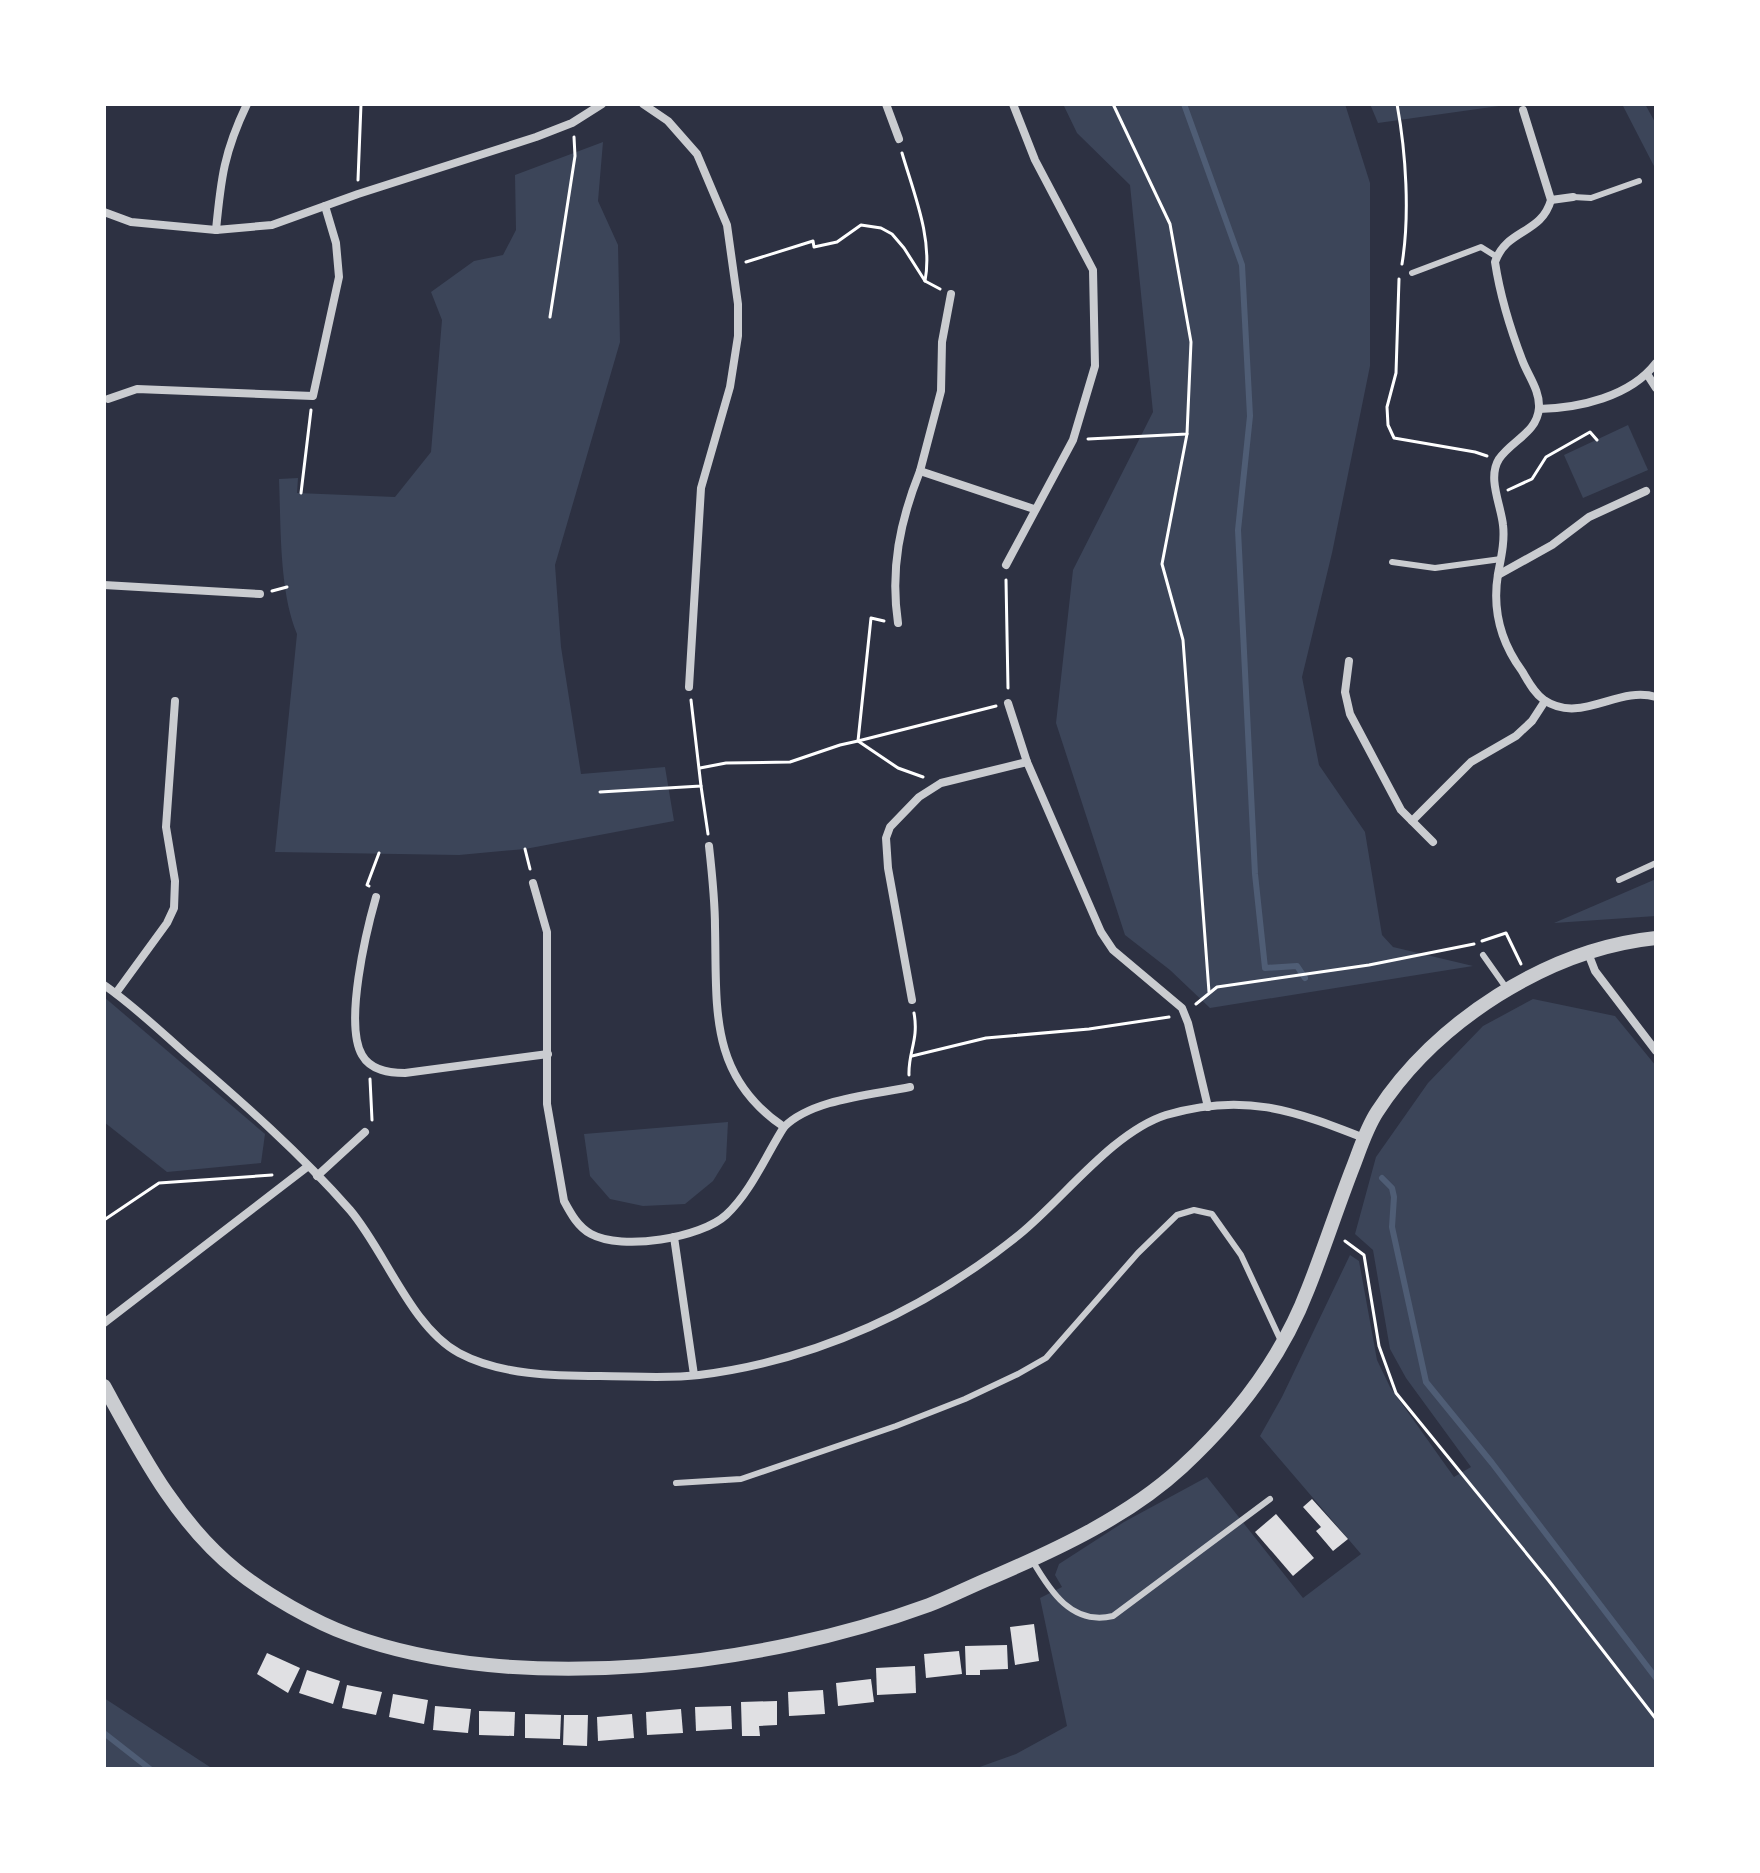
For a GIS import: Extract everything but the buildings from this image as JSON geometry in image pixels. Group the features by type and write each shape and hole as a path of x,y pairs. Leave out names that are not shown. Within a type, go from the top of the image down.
{"street":[{"path":"216,230 226,152 247,104"},
{"path":"104,212 131,222 216,230 272,225 536,137 572,123 602,104"},
{"path":"643,104 668,121 697,154 727,225 734,265 738,336 730,387 701,488 689,687"},
{"path":"886,104 899,139"},
{"path":"1006,565 1073,440 1095,366 1093,270 1035,160 1013,104"},
{"path":"1523,110 1551,200 1537,225 1513,237 1500,248 1497,257 1497,276 1523,363 1539,396 1536,422 1498,460 1496,492 1503,526 1495,603 1499,629 1513,659 1534,691 1545,701 1562,708 1579,709 1635,694 1656,697"},
{"path":"1551,200 1573,197"},
{"path":"108,399 137,389 313,396 339,277 336,243 325,206"},
{"path":"898,623 894,588 901,524 920,471 941,391 942,342 951,294"},
{"path":"1539,409 1586,405 1647,374 1656,363"},
{"path":"1647,374 1656,388"},
{"path":"920,471 1034,509"},
{"path":"1498,575 1552,545 1589,517 1646,491"},
{"path":"104,585 260,594"},
{"path":"1349,661 1345,692 1358,734 1401,810 1433,842"},
{"path":"116,993 167,923 174,908 175,881 166,827 175,701"},
{"path":"1412,821 1471,762 1524,729 1545,701"},
{"path":"1008,703 1027,762 1101,932 1113,950 1174,1000 1185,1014 1208,1107"},
{"path":"912,1000 888,868 886,838 890,827 919,797 941,783 1027,762"},
{"path":"709,846 715,917 715,1001 726,1052 735,1076 750,1099 784,1127"},
{"path":"533,883 547,932 547,1104 559,1180 571,1215 590,1234 605,1240 624,1242 674,1237 710,1227 728,1213 784,1127 794,1117 809,1109 910,1087"},
{"path":"376,897 363,947 356,1025 358,1043 369,1064 387,1073 405,1073 548,1054"},
{"path":"104,1386 160,1486 194,1530 237,1571 294,1607 347,1634 403,1651 525,1667 614,1668 709,1659 856,1628 930,1604 1032,1560 1141,1499 1177,1472 1236,1411 1283,1344 1308,1290 1328,1230 1376,1113 1430,1045 1507,989 1528,978 1622,942 1656,938"},
{"path":"1588,953 1595,971 1656,1051"},
{"path":"104,985 245,1105 352,1212 431,1331 443,1343 479,1362 529,1372 580,1376 694,1375 740,1368 796,1354 883,1323 941,1291 1022,1232 1131,1132 1167,1115 1208,1107 1253,1104 1302,1113 1364,1138"},
{"path":"317,1176 365,1132"},
{"path":"104,1323 307,1167"},
{"path":"674,1237 694,1375"}],"lane":[{"path":"1573,197 1591,198 1639,181"},
{"path":"1412,273 1481,247 1497,257"},
{"path":"1392,562 1435,568 1501,559"},
{"path":"1619,880 1656,863"},
{"path":"1483,955 1507,989"},
{"path":"676,1483 741,1479 896,1426 1018,1374 1046,1358 1138,1253 1177,1215 1194,1210 1212,1214 1241,1255 1283,1344"},
{"path":"1032,1560 1051,1592 1067,1606 1085,1616 1101,1619 1113,1616 1270,1499"}],"path":[{"path":"358,194 361,104"},
{"path":"1113,104 1170,224 1191,342 1187,434 1162,564 1183,640 1209,993"},
{"path":"1397,104 1403,137 1408,227 1398,289 1396,373 1387,407 1388,425 1394,438 1475,452 1498,460"},
{"path":"550,317 575,156 572,123"},
{"path":"899,139 926,239 929,259 925,281"},
{"path":"734,265 793,249 792,245 813,241 814,247 837,242 852,229 871,224 892,234 925,281 951,294"},
{"path":"301,493 313,396"},
{"path":"1496,492 1532,479 1546,457 1590,432 1597,440"},
{"path":"1073,440 1187,434"},
{"path":"700,768 726,763 790,762 858,741 1008,703 1006,565"},
{"path":"858,741 871,618 885,622 888,635 899,633 898,623"},
{"path":"689,687 709,846"},
{"path":"858,741 898,768 941,783"},
{"path":"600,792 701,786"},
{"path":"525,849 533,883"},
{"path":"376,897 378,888 367,885 379,853"},
{"path":"912,1056 986,1038 1089,1029 1185,1014 1217,987 1463,948 1506,933 1528,978"},
{"path":"910,1087 908,1065 917,1031 912,1000"},
{"path":"365,1132 372,1123 369,1064"},
{"path":"104,1220 159,1183 274,1174 291,1181"},
{"path":"1328,1230 1364,1255 1379,1346 1396,1393 1656,1719"}],"shaded area":[{"path":"1063,104 1345,104 1370,183 1370,366 1332,553 1302,677 1319,765 1365,832 1382,935 1393,947 1473,966 1210,1008 1170,970 1125,935 1056,723 1073,570 1153,412 1130,185 1077,133"},
{"path":"1370,104 1513,104 1378,123"},
{"path":"1622,104 1645,104 1656,124 1656,170"},
{"path":"603,142 598,201 618,245 620,342 555,565 561,647 581,774 665,767 674,821 525,849 459,855 275,852 297,634 284,578 279,479 298,478 297,493 395,497 431,452 442,320 431,292 474,261 503,255 516,230 515,175"},
{"path":"1628,425 1648,470 1583,498 1564,455"},
{"path":"1656,879 1656,916 1554,923"},
{"path":"104,997 265,1134 261,1163 167,1172 104,1122"},
{"path":"1533,999 1615,1016 1656,1066 1656,1769 974,1769 1016,1754 1067,1726 1040,1598 1062,1587 1055,1575 1059,1564 1124,1522 1207,1477 1303,1598 1361,1554 1260,1436 1350,1255 1359,1261 1377,1360 1390,1387 1454,1477 1471,1467 1406,1378 1390,1349 1373,1250 1355,1234 1376,1157 1428,1083 1483,1026"},
{"path":"728,1122 726,1160 713,1181 685,1204 643,1206 610,1199 590,1176 584,1134"},
{"path":"104,1698 213,1769 104,1769"}],"waterway":[{"path":"1184,104 1242,265 1250,416 1238,530 1255,874 1265,968 1297,966 1305,978"},
{"path":"1382,1178 1392,1188 1394,1197 1392,1227 1426,1382 1492,1463 1656,1678"},
{"path":"104,1733 150,1769"}]}
